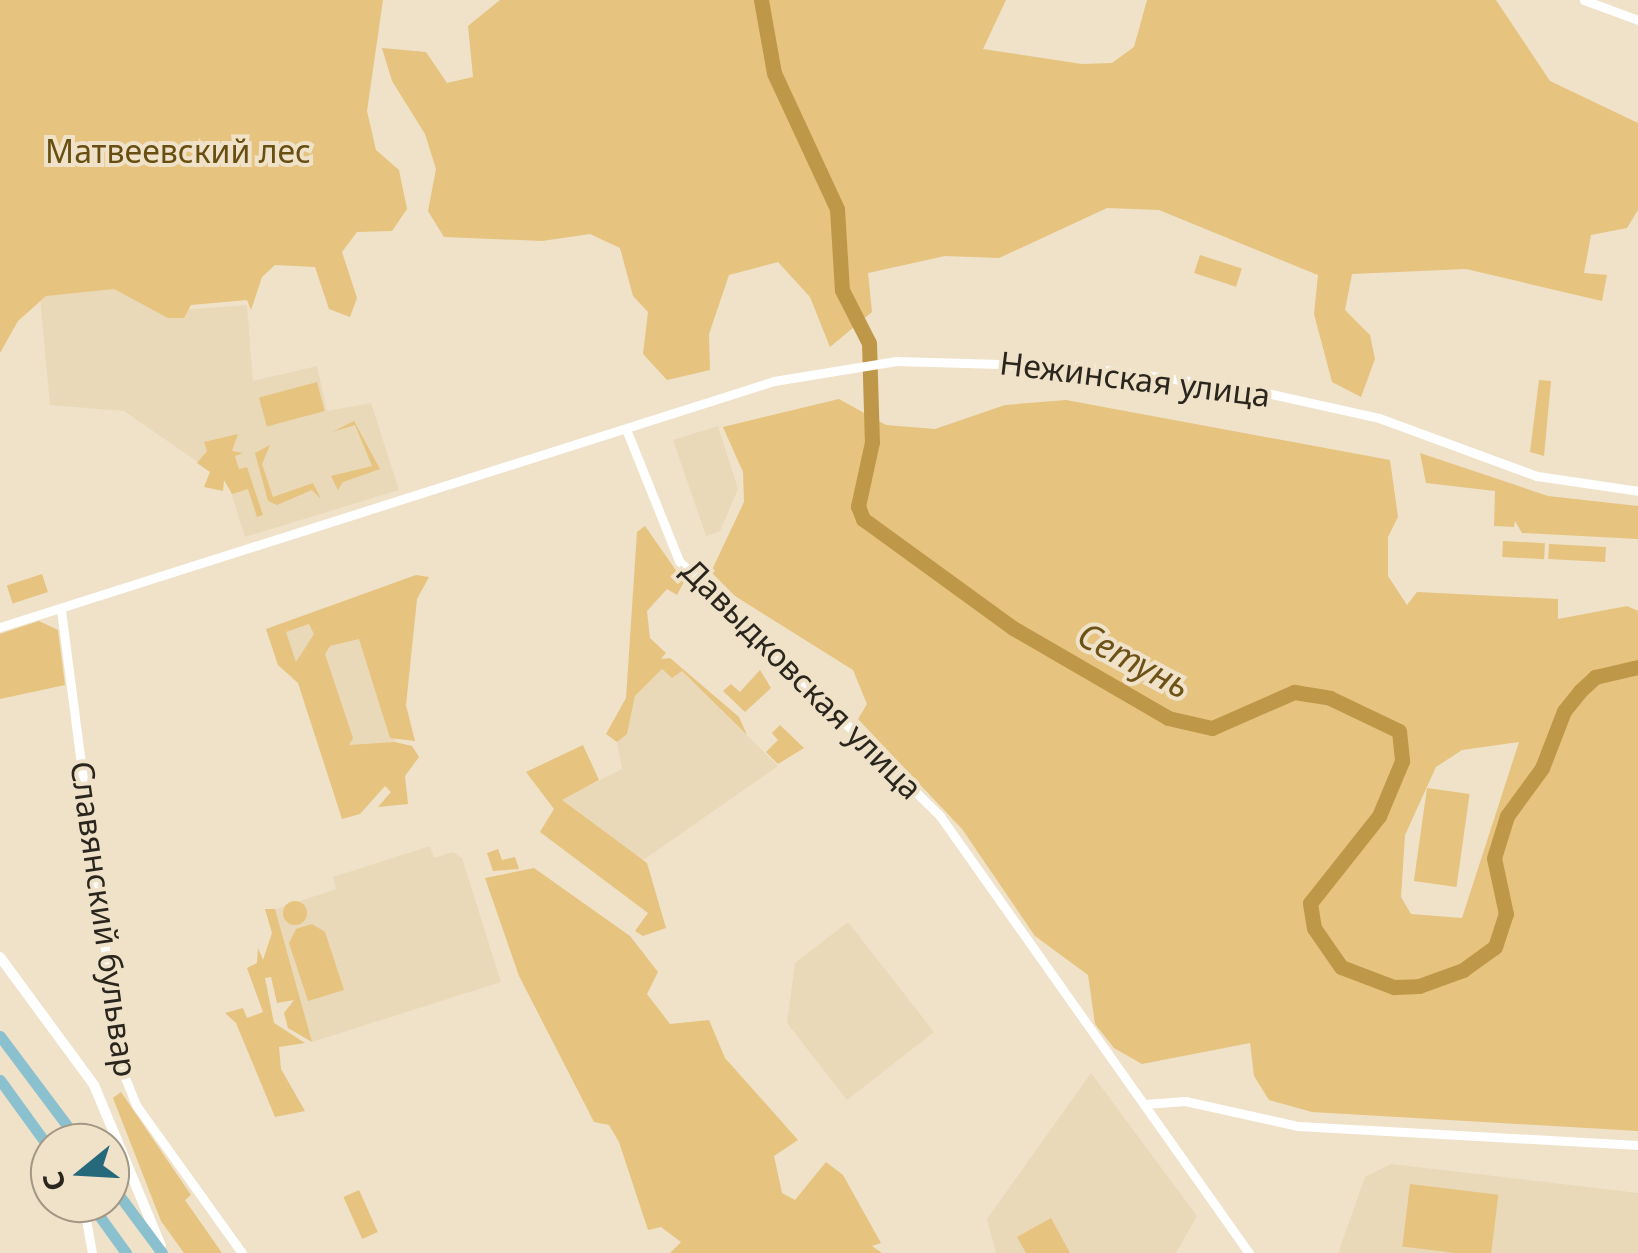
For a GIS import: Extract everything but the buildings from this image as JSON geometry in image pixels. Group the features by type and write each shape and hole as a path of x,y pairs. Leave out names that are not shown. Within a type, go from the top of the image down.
{"main road":[{"path":"0,957 94,1085 163,1253"},
{"path":"0,1036 65,1123"},
{"path":"0,1080 32,1123"},
{"path":"130,1209 163,1253"},
{"path":"102,1223 126,1253"}],"street":[{"path":"1584,0 1638,20"},
{"name":"Нежинская улица","path":"626,429 774,381 844,367 896,362 1074,366 1244,388 1379,418 1536,476 1638,491"},
{"path":"0,628 626,429"},
{"name":"Давыдковская улица","path":"626,429 679,561 940,816 1249,1253"},
{"name":"Славянский бульвар","path":"61,610 120,1065 136,1105 242,1253"},
{"path":"1145,1104 1185,1102 1298,1126 1638,1145"},
{"path":"88,1223 92,1253"}],"shaded area":[{"path":"131,280 168,311 247,305 253,381 317,366 327,411 371,403 399,490 245,537 228,483 124,411 50,405 39,287"},
{"path":"718,426 738,489 720,531 706,536 673,440"},
{"path":"389,597 387,716 402,763 336,785 285,632"},
{"path":"671,660 778,766 639,863 561,800 622,769 617,742 627,734 635,696"},
{"path":"430,846 434,858 453,852 462,858 501,982 312,1042 270,911 336,889 333,877"},
{"path":"848,922 934,1032 847,1100 787,1023 795,963"},
{"path":"1091,1073 1197,1216 1176,1253 996,1253 987,1219"},
{"path":"1391,1164 1638,1193 1638,1253 1338,1253 1365,1177"}],"green space":[{"name":"Матвеевский лес","path":"0,0 383,0 367,111 376,150 399,170 407,209 392,231 357,232 342,252 357,298 350,317 329,309 315,267 275,265 262,277 251,310 247,300 191,305 184,318 168,318 114,289 46,296 18,321 0,353"},
{"path":"500,0 1006,0 983,49 1082,64 1112,63 1134,47 1147,0 1496,0 1550,81 1638,123 1638,210 1627,228 1591,235 1584,273 1607,275 1602,301 1466,269 1352,274 1345,310 1370,335 1375,359 1361,397 1332,382 1314,314 1318,275 1159,210 1107,208 999,258 945,256 868,273 872,312 830,347 810,297 778,262 729,275 709,334 710,370 667,380 643,354 648,312 633,296 620,248 590,234 542,241 444,237 428,211 436,169 425,134 392,81 382,48 426,52 447,83 473,77 468,26"},
{"path":"1200,255 1242,269 1236,287 1194,273"},
{"path":"1539,380 1551,381 1544,456 1530,452"},
{"path":"317,382 325,411 267,427 259,398"},
{"path":"839,399 886,425 935,429 1005,405 1066,400 1390,460 1398,517 1388,537 1388,576 1407,605 1417,592 1558,599 1558,619 1627,606 1638,611 1638,1131 1312,1112 1269,1100 1254,1076 1250,1043 1142,1064 1114,1048 1095,1024 1088,975 1035,936 962,829 858,719 867,704 853,670 735,596 711,572 744,502 743,472 723,427","holes":["1519,742 1462,918 1411,914 1401,897 1405,835 1436,767 1462,750"]},
{"path":"354,421 380,469 343,482 338,490 331,476 372,466 355,425 332,432"},
{"path":"238,434 232,451 243,453 235,456 239,469 247,467 263,515 257,517 248,489 232,494 224,480 223,491 204,487 210,472 197,463 207,451 204,442"},
{"path":"270,445 262,464 273,497 313,483 321,499 312,490 277,505 268,501 255,453"},
{"path":"1420,453 1548,496 1638,506 1638,539 1522,533 1515,521 1514,527 1494,526 1495,491 1426,483"},
{"path":"645,526 684,582 677,595 667,589 647,611 650,638 666,653 661,659 670,658 739,717 747,735 682,671 672,678 662,669 635,696 627,734 617,742 606,734 626,698 637,532"},
{"path":"1503,541 1545,543 1544,559 1502,557"},
{"path":"1549,544 1606,547 1605,562 1548,559"},
{"path":"42,574 48,592 13,604 7,585"},
{"path":"416,575 429,577 417,599 406,705 415,741 390,738 359,639 330,646 325,654 353,738 349,745 395,742 412,746 419,757 405,776 408,804 378,807 391,792 385,786 360,814 342,819 298,683 278,665 266,629","holes":["309,624 314,634 296,662 286,632"]},
{"path":"39,621 58,630 65,685 0,699 0,634"},
{"path":"760,670 771,688 745,712 723,691 731,684 740,692"},
{"path":"780,725 804,748 778,764 766,752 778,740 772,733"},
{"path":"583,745 599,780 562,800 647,863 666,928 643,936 635,931 648,913 540,832 554,809 526,772"},
{"path":"1427,788 1470,794 1456,887 1414,881"},
{"path":"498,849 502,860 515,857 519,869 493,871 487,853"},
{"path":"534,868 630,936 658,972 647,994 670,1024 709,1020 725,1058 798,1140 774,1156 782,1193 795,1200 826,1162 843,1175 881,1243 872,1246 882,1253 670,1253 681,1242 661,1227 648,1230 619,1142 609,1125 594,1122 519,976 485,878"},
{"path":"295,901 304,904 304,922 295,925 286,922 283,913 286,904"},
{"path":"265,909 275,909 312,1042 288,1028 284,1013 294,1000 277,1003 271,977 265,978 274,1023 305,1043 279,1047 281,1069 305,1111 275,1117 236,1023 225,1013 243,1008 247,1018 263,1012 247,968 257,963 258,948 263,960 272,933"},
{"path":"312,924 325,932 344,990 308,1001 289,943 296,929"},
{"path":"121,1092 191,1195 185,1200 222,1253 184,1253 161,1221 130,1142 130,1123 123,1123 113,1098"},
{"path":"1410,1184 1498,1195 1491,1253 1402,1247"},
{"path":"359,1190 378,1232 362,1239 343,1197"},
{"path":"1051,1218 1070,1253 1026,1253 1017,1237"}],"waterway":[{"name":"Сетунь","path":"761,0 774,73 837,209 842,290 869,343 872,442 858,506 863,519 1013,628 1168,718 1212,728 1294,692 1330,698 1399,731 1402,761 1379,816 1310,903 1314,928 1341,967 1394,987 1419,986 1463,970 1495,947 1506,914 1494,858 1507,816 1542,768 1564,711 1580,691 1595,677 1638,667"}]}
